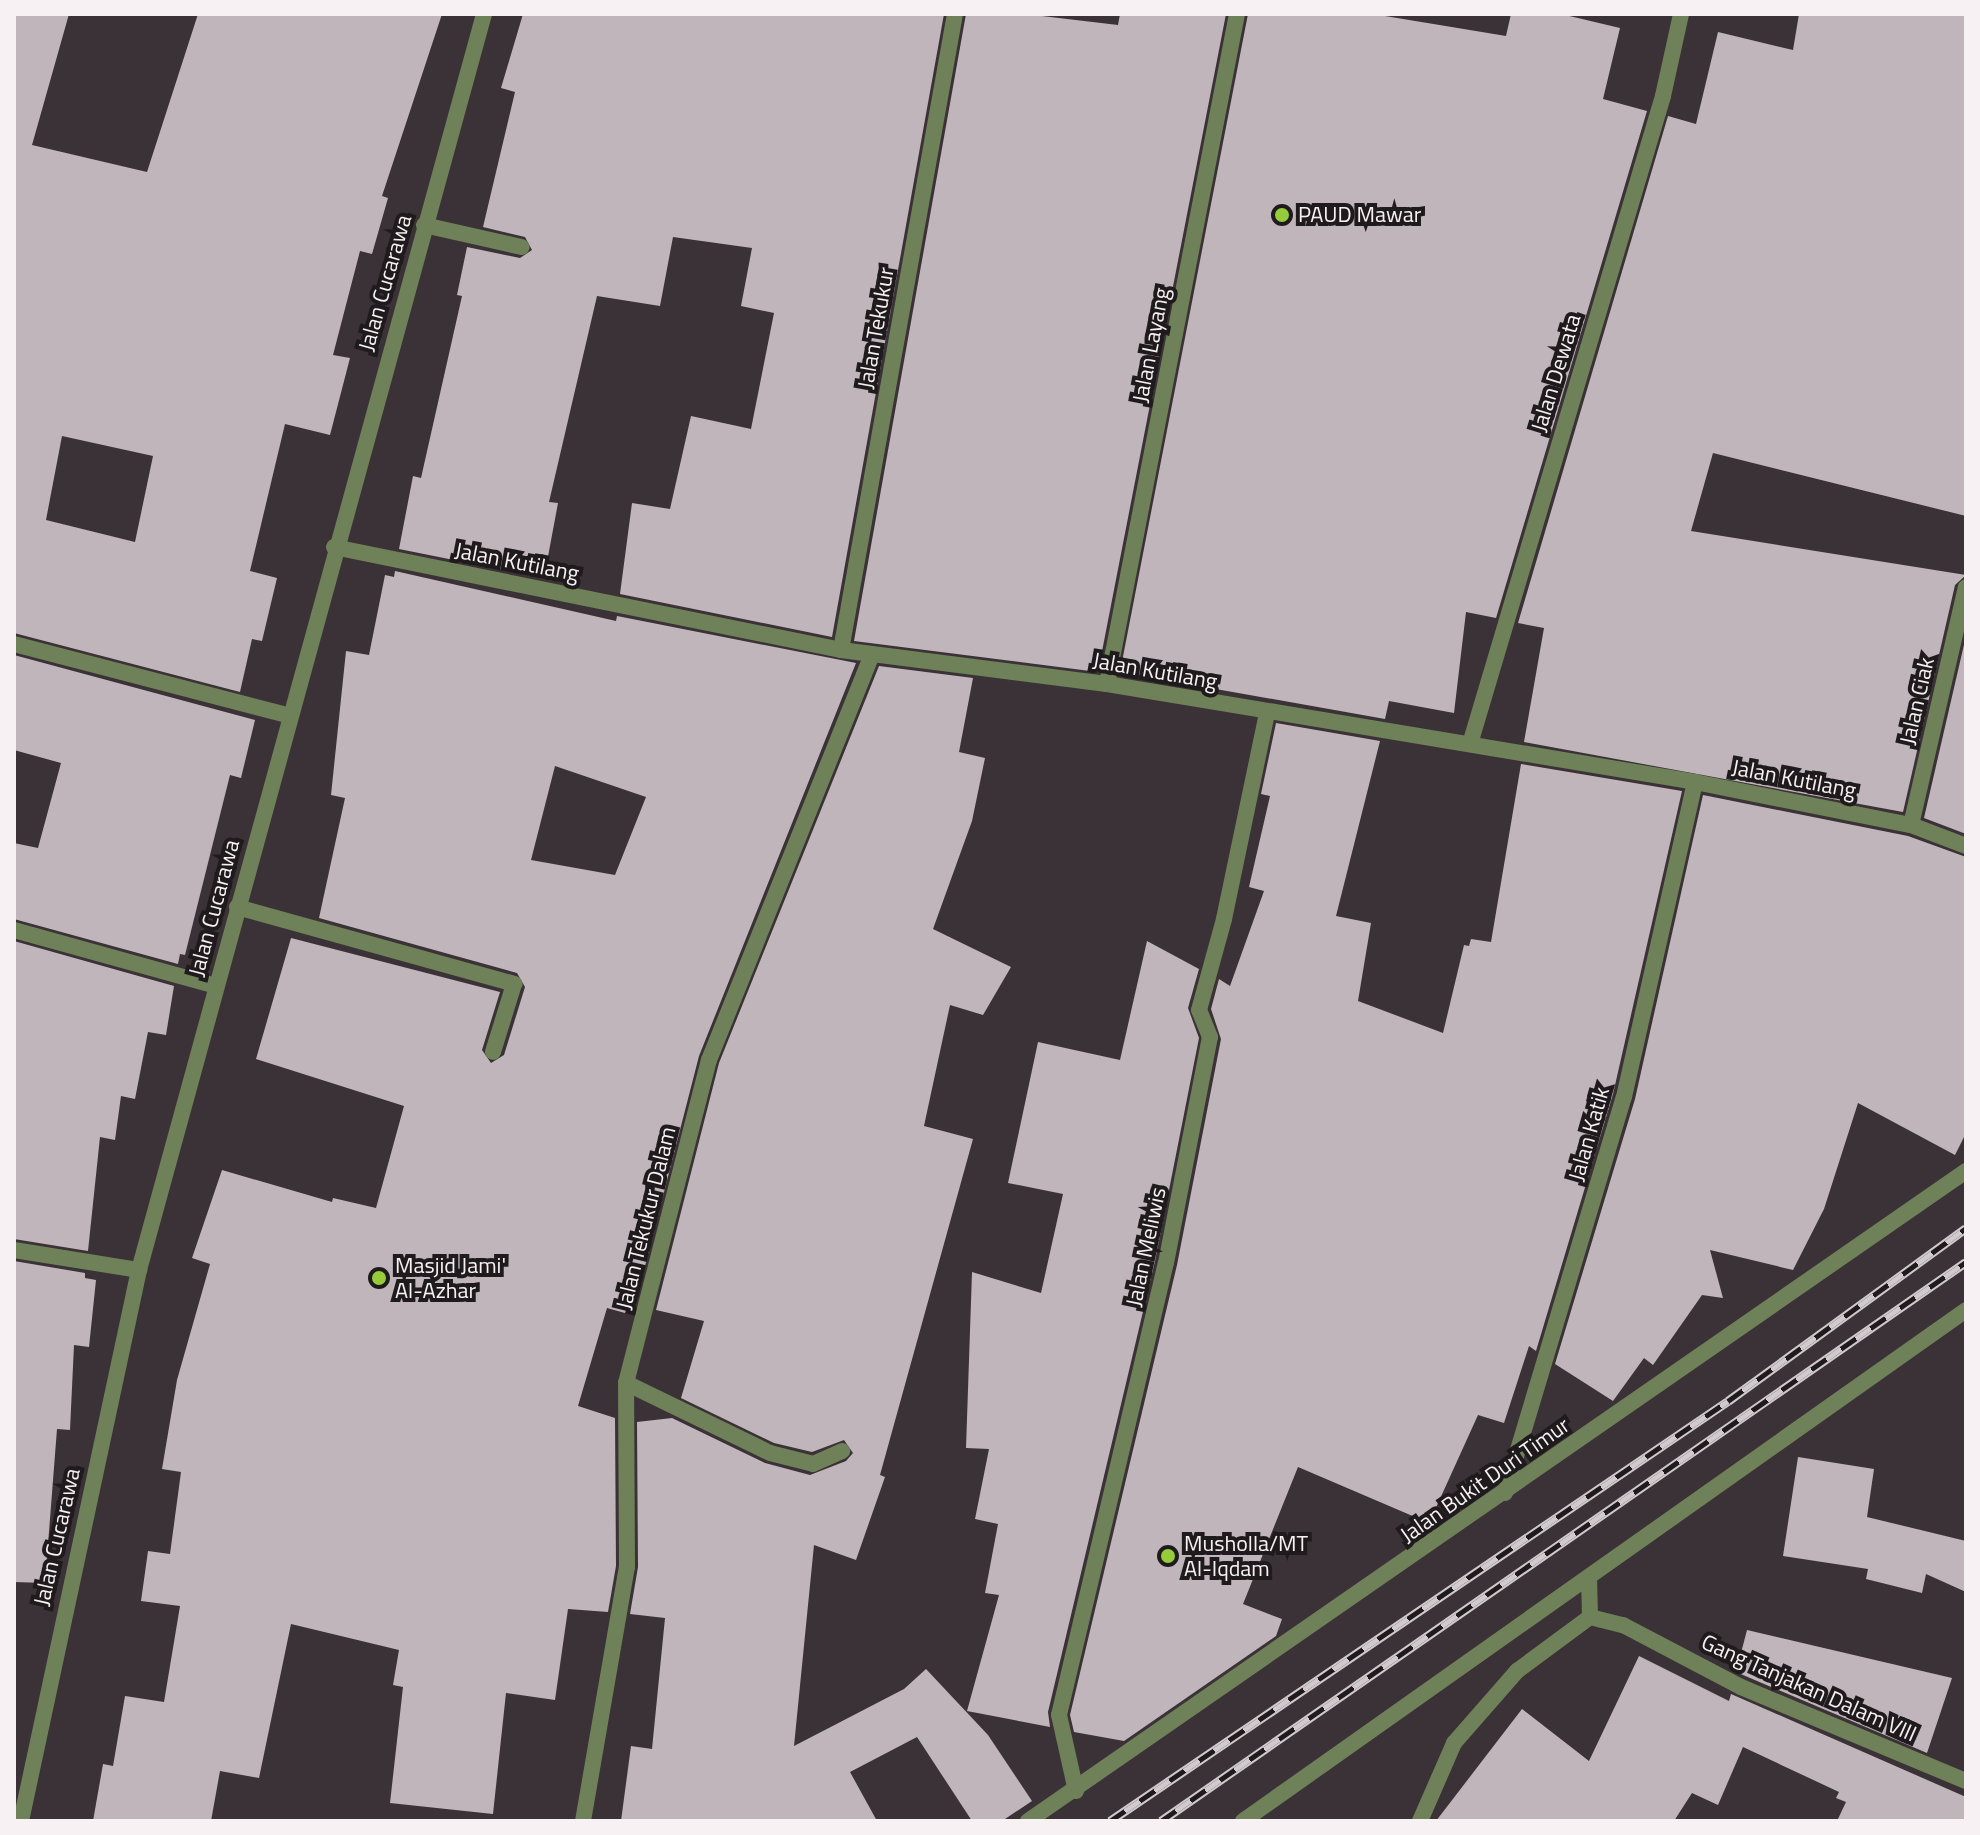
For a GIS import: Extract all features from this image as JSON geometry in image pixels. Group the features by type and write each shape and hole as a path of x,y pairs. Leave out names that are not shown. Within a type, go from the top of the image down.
{"street":[{"name":"Jalan Cucarawa","path":"21,1821 139,1270 290,716 342,549 424,225 484,14"},
{"name":"Jalan Tekukur","path":"841,650 955,14"},
{"name":"Jalan Layang","path":"1107,684 1237,14"},
{"name":"Jalan Dewata","path":"1470,744 1663,96 1681,14"},
{"path":"424,225 522,247"},
{"name":"Jalan Kutilang","path":"342,549 841,650 1107,684 1695,782 1911,825 1966,846"},
{"name":"Jalan Ciak","path":"1911,825 1966,587"},
{"path":"14,644 290,716"},
{"name":"Jalan Tekukur Dalam","path":"583,1821 627,1567 626,1383 709,1060 872,654"},
{"name":"Jalan Meliwis","path":"1076,1791 1059,1715 1166,1263 1210,1037 1199,1010 1224,919 1267,713"},
{"name":"Jalan Katik","path":"1505,1493 1624,1097 1695,782"},
{"path":"237,907 514,984 493,1052"},
{"path":"14,930 216,986"},
{"name":"Jalan Bukit Duri Timur","path":"1028,1821 1076,1791 1966,1171"},
{"path":"14,1250 139,1270"},
{"path":"1243,1821 1966,1310"},
{"path":"626,1383 770,1453 813,1464 842,1451"},
{"path":"1420,1821 1454,1743 1517,1671 1590,1617 1589,1577"},
{"name":"Gang Tanjakan Dalam VIII","path":"1590,1617 1623,1625 1741,1687 1966,1781"}],"building":[{"path":"14,14 69,14 32,145 147,172 198,14 442,14 382,196 388,198 372,254 360,251 333,355 350,358 330,435 285,424 250,571 277,578 262,641 252,639 240,692 14,633","holes":["62,436 153,456 135,542 46,520"]},
{"path":"523,14 944,14 832,637 620,594 632,503 670,509 691,416 751,429 774,313 741,306 752,248 673,237 660,306 597,296 549,502 558,503 544,578 399,549 413,476 421,478 462,296 457,295 467,247 520,258 532,250 525,237 483,227 515,92 501,88"},
{"path":"966,14 1025,14 1118,25 1120,14 1226,14 1098,672 854,641"},
{"path":"1248,14 1373,14 1506,36 1511,14 1561,14 1620,28 1603,99 1647,111 1496,618 1466,612 1454,713 1389,701 1385,719 1120,672"},
{"path":"1799,14 1966,14 1966,516 1713,453 1691,531 1966,575 1955,585 1903,812 1524,742 1544,628 1518,623 1668,116 1696,124 1718,32 1793,50"},
{"path":"395,571 616,621 617,616 856,663 699,1056 635,1305 628,1303 625,1313 607,1308 578,1406 615,1418 616,1566 608,1612 568,1609 555,1700 506,1693 493,1814 390,1803 403,1687 393,1685 399,1650 291,1624 259,1778 220,1771 211,1821 93,1821 103,1764 113,1766 125,1696 164,1702 180,1606 141,1601 148,1551 170,1554 181,1472 162,1469 177,1380 210,1264 192,1258 222,1170 332,1202 333,1198 376,1208 404,1106 256,1059 291,938 500,992 482,1050 491,1063 504,1055 525,987 517,973 319,918 345,798 331,795 346,651 369,655 385,575 394,577","holes":["555,766 646,797 615,875 531,860"]},
{"path":"1966,636 1966,834 1924,818"},
{"path":"14,655 255,720 241,778 230,775 185,955 180,954 178,964 14,919 14,843 38,848 61,763 14,750"},
{"path":"879,666 973,678 959,752 985,758 972,821 933,929 1011,967 983,1015 950,1005 924,1126 973,1139 880,1475 885,1477 856,1560 814,1545 794,1746 904,1689 926,1669 988,1735 1032,1801 1002,1821 972,1821 917,1737 850,1772 877,1821 621,1821 631,1746 652,1749 665,1618 630,1614 638,1567 637,1422 672,1418 765,1463 810,1475 846,1461 853,1453 844,1440 812,1452 774,1443 681,1398 704,1321 656,1310 719,1063"},
{"path":"1276,723 1380,741 1336,916 1371,923 1358,1001 1443,1033 1464,945 1469,946 1471,939 1491,942 1521,764 1682,791 1613,1094 1536,1351 1529,1346 1504,1423 1478,1415 1429,1523 1298,1467 1243,1604 1282,1619 1276,1636 1124,1741 1074,1732 1070,1715 1177,1265 1221,1039 1211,1009 1219,979 1230,986 1264,891 1249,887 1270,796 1261,794"},
{"path":"1703,795 1908,836 1966,857 1966,1133 1955,1155 1858,1103 1824,1209 1793,1270 1710,1250 1723,1298 1702,1295 1653,1365 1644,1358 1613,1401 1555,1364 1635,1099"},
{"path":"14,941 174,986 166,1035 148,1032 135,1099 121,1096 115,1140 100,1137 88,1251 14,1239"},
{"path":"1147,941 1199,969 1188,1008 1199,1038 1155,1261 1048,1712 1050,1727 967,1711 999,1595 985,1593 998,1524 975,1519 989,1449 966,1448 972,1272 1041,1293 1063,1194 1008,1183 1038,1042 1120,1060"},
{"path":"14,1261 85,1273 85,1278 96,1280 89,1347 74,1345 70,1430 57,1429 45,1583 14,1582"},
{"path":"1798,1457 1874,1469 1867,1517 1966,1541 1966,1592 1926,1574 1922,1593 1866,1579 1868,1569 1783,1556"},
{"path":"1747,1630 1952,1678 1927,1753 1736,1672"},
{"path":"1639,1656 1729,1701 1731,1694 1966,1797 1966,1821 1837,1821 1846,1802 1836,1798 1839,1792 1743,1747 1718,1805 1692,1793 1674,1821 1436,1821 1522,1709 1589,1761"}],"railway":[{"path":"1110,1821 1728,1401 1966,1228"},
{"path":"1161,1821 1966,1262"}],"place":[{"name":"PAUD Mawar","path":"1282,215"},
{"name":"Masjid Jami' Al-Azhar","path":"379,1278"},
{"name":"Musholla/MT Al-Iqdam","path":"1168,1556"}]}
